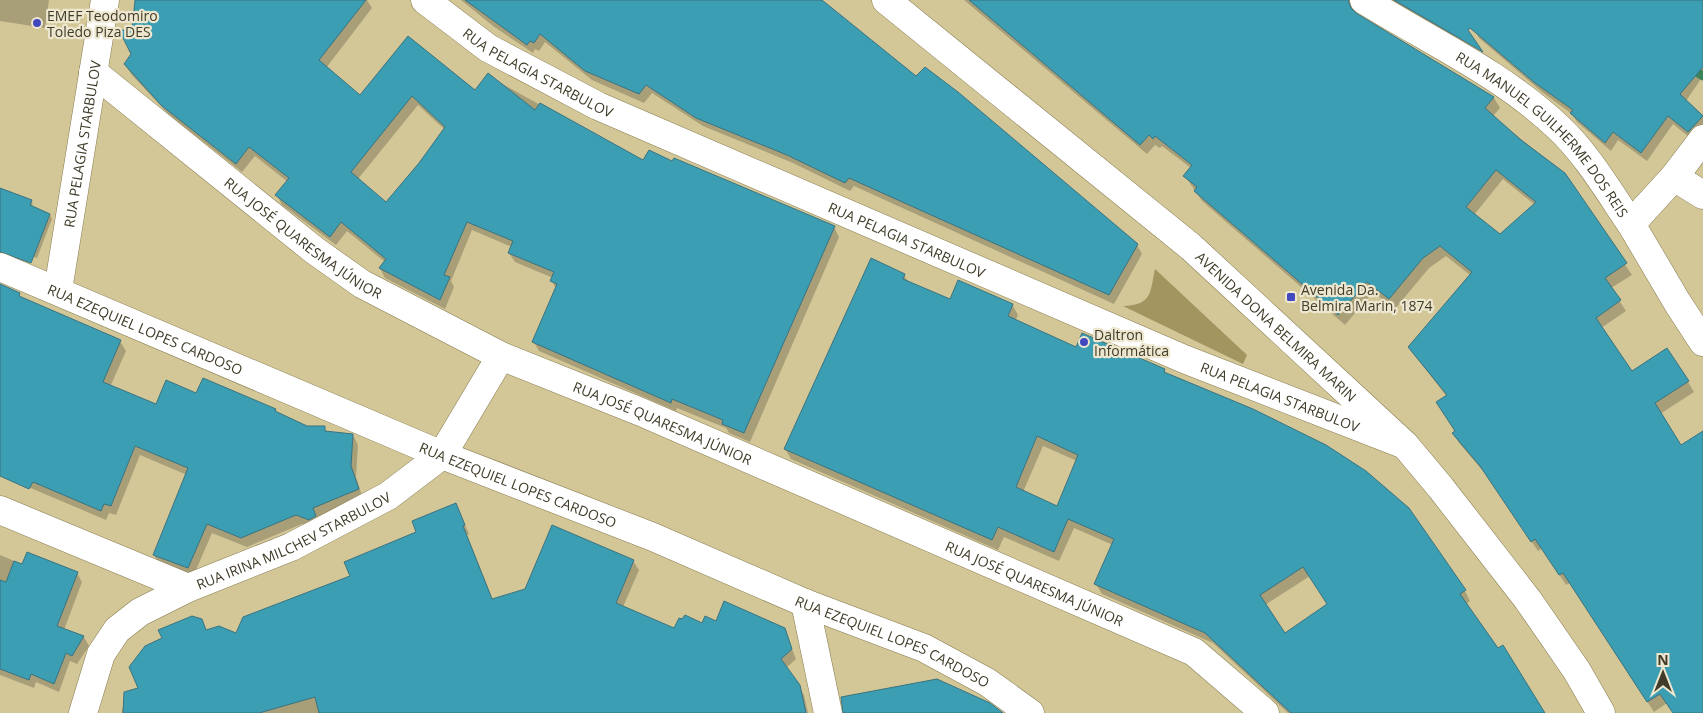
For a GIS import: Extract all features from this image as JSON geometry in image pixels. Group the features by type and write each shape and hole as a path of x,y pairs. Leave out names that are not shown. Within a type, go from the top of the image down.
{"street":[{"name":"RUA PELAGIA STARBULOV","path":"58,290 105,0"},
{"name":"RUA PELAGIA STARBULOV","path":"425,0 488,48 598,106 1184,359 1405,445"},
{"name":"AVENIDA DONA BELMIRA MARIN","path":"886,0 912,12 1191,247 1405,445 1528,600 1577,671 1601,713"},
{"name":"RUA MANUEL GUILHERME DOS REIS","path":"1364,0 1516,92 1559,128 1593,170 1631,224 1674,177 1703,139"},
{"name":"RUA JOSÉ QUARESMA JÚNIOR","path":"93,72 314,250 362,284 501,356 641,412 1194,652 1265,713"},
{"path":"1674,177 1703,195"},
{"path":"1631,224 1703,342"},
{"name":"RUA EZEQUIEL LOPES CARDOSO","path":"0,267 58,290 442,455 653,537 805,603 924,648 987,682 1030,713"},
{"name":"RUA IRINA MILCHEV STARBULOV","path":"83,713 101,654 118,630 140,612 188,588 291,547 388,496 442,455 501,356"},
{"path":"0,510 188,588"},
{"path":"805,603 828,713"}],"shaded area":[{"path":"1155,269 1247,355 1243,364 1123,306 1140,303 1145,300 1150,291"}],"building":[{"path":"135,0 366,0 319,60 360,95 408,36 475,90 488,73 535,110 540,103 643,160 649,150 672,161 674,158 835,226 744,433 722,424 723,420 672,399 671,403 532,342 557,284 550,281 554,272 508,253 513,241 467,222 444,275 450,277 440,300 379,268 386,259 341,222 330,237 275,195 289,178 249,147 236,164 162,106 124,64 131,54 119,30 132,30","holes":["412,96 445,127 419,163 386,202 351,172"]},
{"path":"465,0 822,0 916,76 925,67 958,92 1138,244 1109,295 849,178 845,183 787,155 696,118 646,85 639,94 585,71 540,34 534,43 530,41 527,45"},
{"path":"969,0 1348,0 1351,8 1356,13 1494,97 1485,108 1521,140 1565,173 1627,263 1605,278 1621,300 1596,318 1632,371 1667,348 1689,381 1655,403 1681,445 1703,431 1703,713 1673,713 1660,694 1647,702 1563,573 1559,575 1535,539 1531,542 1480,466 1452,433 1455,431 1436,402 1447,395 1408,347 1472,272 1440,246 1423,258 1389,299 1367,282 1338,315 1194,191 1197,187 1183,176 1192,165 1155,136 1153,139 1149,135 1140,145","holes":["1496,170 1536,202 1500,234 1466,207"]},
{"path":"1394,0 1703,0 1703,67 1680,94 1703,116 1688,132 1668,116 1641,153 1613,132 1605,143 1570,113 1573,110 1535,83 1470,28 1468,30 1483,52"},
{"path":"0,188 32,200 30,205 50,214 31,263 0,252"},
{"path":"871,258 905,274 903,279 950,299 958,280 1013,304 1008,316 1076,347 1082,333 1165,369 1164,372 1253,409 1326,445 1366,471 1409,508 1466,590 1460,594 1498,648 1503,645 1545,713 1291,713 1205,633 1094,584 1114,539 1068,519 1054,552 998,527 992,540 784,449","holes":["1037,436 1078,455 1057,506 1016,487","1303,567 1327,604 1285,633 1260,595"]},
{"path":"0,284 20,293 19,296 121,340 103,382 156,404 166,380 196,393 203,378 276,409 275,411 307,426 325,426 325,431 353,434 351,466 359,489 313,508 316,516 309,520 296,515 241,538 207,524 188,568 153,555 188,468 135,446 111,506 104,504 101,511 33,482 29,489 0,476"},
{"path":"456,503 465,525 463,526 492,599 525,589 552,525 634,560 616,603 674,628 679,618 682,619 685,615 702,623 705,616 716,621 724,601 785,628 792,649 781,659 800,685 806,713 319,713 315,697 259,713 123,713 124,692 138,688 129,667 145,646 162,638 158,630 192,616 202,619 206,630 219,626 236,633 243,617 350,576 344,562 416,532 412,521"},
{"path":"27,552 78,572 57,626 84,636 72,656 66,653 54,684 31,674 29,680 0,669 0,580 6,582 14,561 22,564"},
{"path":"937,679 990,703 1003,713 843,713 841,697"}],"waterway":[{"path":"1689,67 1703,76"}],"place":[{"name":"EMEF Teodomiro Toledo Piza DES","path":"37,23"},
{"name":"Avenida Da. Belmira Marin, 1874","path":"1291,297"},
{"name":"Daltron Informática","path":"1084,342"}]}
